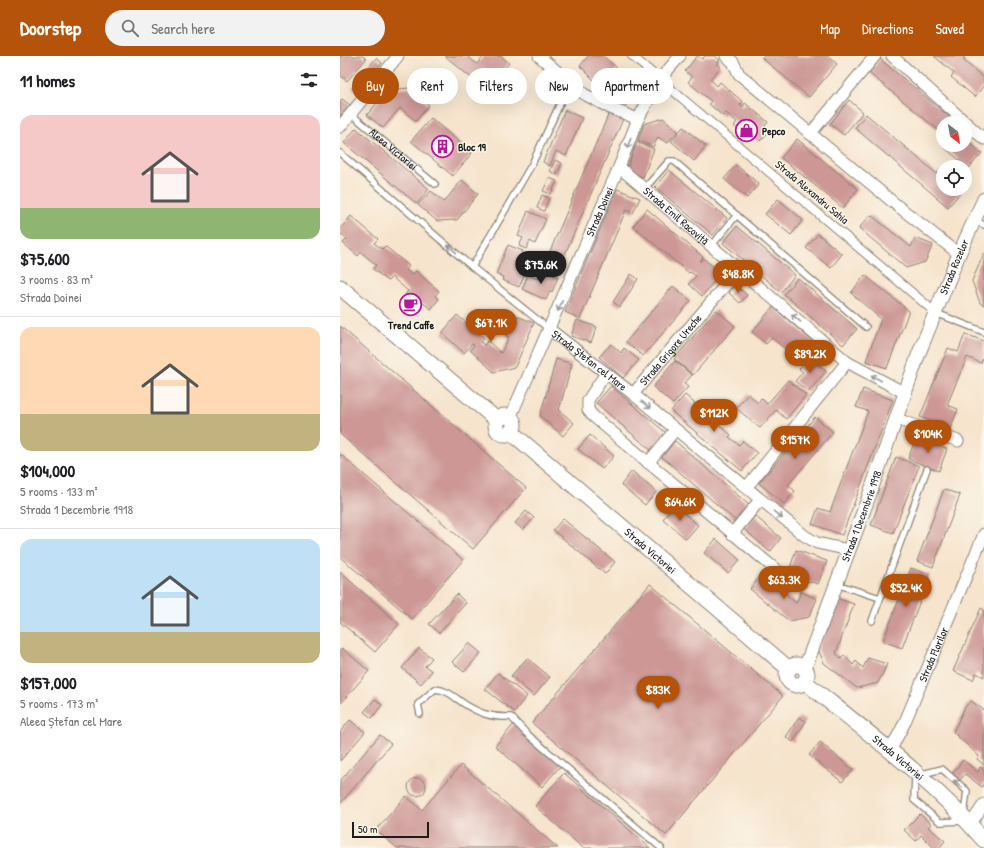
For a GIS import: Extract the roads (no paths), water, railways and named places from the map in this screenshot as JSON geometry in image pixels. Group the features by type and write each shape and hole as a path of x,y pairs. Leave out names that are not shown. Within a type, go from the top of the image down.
{"main road":[{"name":"Strada Victoriei","path":"340,287 506,424 789,669 798,665 805,675 916,774 984,840"}],"street":[{"path":"340,127 398,56"},
{"path":"539,56 553,68"},
{"name":"Strada Alexandru Sahia","path":"632,56 648,68"},
{"name":"Strada Doinei","path":"670,68 680,56"},
{"path":"726,56 733,62 740,74 810,134 959,254"},
{"path":"810,134 874,56"},
{"path":"892,56 984,139"},
{"name":"Strada Alexandru Sahia","path":"673,88 936,313"},
{"path":"583,91 598,102 638,119"},
{"name":"Strada Doinei","path":"506,424 620,167 638,119 646,104"},
{"name":"Strada Emil Racoviță","path":"620,167 847,362 905,393"},
{"name":"Strada Rozelor","path":"936,313 959,254 979,223 984,199"},
{"name":"Strada Grigore Ureche","path":"633,394 739,269"},
{"name":"Strada 1 Decembrie 1918","path":"805,675 905,393 936,313"},
{"name":"Strada Ștefan cel Mare","path":"549,329 633,394 805,536 817,543 849,550"},
{"path":"746,488 847,362"},
{"path":"606,373 588,400 588,410 593,416 781,574 800,584"},
{"path":"897,419 958,441"},
{"path":"648,463 676,430"},
{"path":"732,534 760,500"},
{"name":"Strada Florilor","path":"890,751 904,724 984,534"},
{"path":"966,821 984,804"}],"lane":[{"path":"472,267 532,164 560,104"},
{"name":"Aleea Victoriei","path":"351,114 435,184"},
{"name":"Strada Ștefan cel Mare","path":"340,153 472,267 549,329"},
{"path":"644,188 664,165 669,161 674,161 866,327"},
{"path":"712,245 737,216"},
{"name":"Strada Alexandru Sahia","path":"936,313 984,332"},
{"path":"872,621 927,469"},
{"path":"836,584 880,598"},
{"path":"420,714 418,704 435,689 444,690 473,709 487,716 510,717 526,733 661,848"},
{"path":"916,774 942,769 967,791 966,821"}],"place":[{"name":"Pepco","path":"747,131"},
{"name":"Bloc 19","path":"442,147"},
{"name":"Trend Caffe","path":"411,305"}]}
